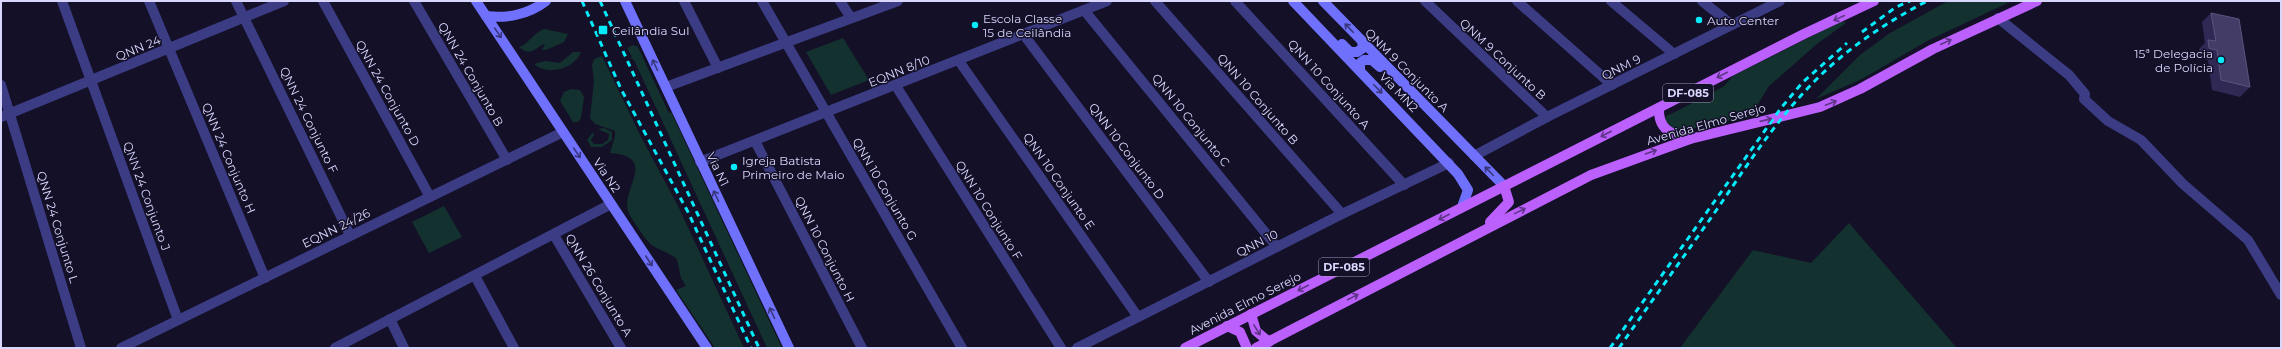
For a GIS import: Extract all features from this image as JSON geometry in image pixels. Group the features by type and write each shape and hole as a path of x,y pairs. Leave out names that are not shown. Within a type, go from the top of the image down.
{"main road":[{"name":"Via N2","path":"476,1 707,348"},
{"path":"486,16 507,17 541,5 546,1"},
{"name":"Via N1","path":"625,1 788,348"},
{"path":"1293,1 1316,17 1350,52 1360,52 1364,48 1362,42"},
{"name":"Via MN2","path":"1293,1 1449,163 1470,188 1469,194 1462,207"},
{"name":"QNM 9 Conjunto A","path":"1322,1 1504,186"},
{"name":"Avenida Elmo Serejo","path":"1185,348 1804,34 1874,1"},
{"name":"Avenida Elmo Serejo","path":"1256,348 1485,228 1591,175 1690,139 1793,114 1841,98 1932,49 2037,1"},
{"path":"1360,70 1360,63 1364,60 1375,62 1409,97 1441,122"},
{"path":"1659,108 1658,120 1664,129 1690,139"},
{"path":"1485,228 1509,202 1504,186"},
{"path":"1251,314 1256,331 1269,342"},
{"path":"1227,326 1240,332 1247,348"}],"street":[{"name":"QNN 24 Conjunto J","path":"62,1 178,320"},
{"name":"QNN 24 Conjunto H","path":"149,1 266,278"},
{"name":"QNN 24 Conjunto F","path":"236,1 350,235"},
{"name":"QNN 24","path":"5,115 284,1"},
{"name":"QNN 24 Conjunto D","path":"323,1 430,197"},
{"name":"QNN 24 Conjunto B","path":"414,1 507,160"},
{"path":"684,1 718,68"},
{"name":"QNN 10 Conjunto G","path":"762,1 962,348"},
{"path":"840,1 851,18"},
{"path":"666,87 898,1"},
{"name":"EQNN 8/10","path":"700,162 827,114 1107,1"},
{"name":"QNN 10 Conjunto B","path":"1155,1 1342,214"},
{"name":"QNN 10 Conjunto A","path":"1235,1 1404,185"},
{"name":"QNM 9 Conjunto B","path":"1425,1 1547,117"},
{"path":"1517,1 1612,85"},
{"path":"1611,1 1674,54"},
{"path":"1702,1 1732,25"},
{"name":"QNM 9","path":"1474,156 1547,117 1780,1"},
{"name":"QNN 10 Conjunto C","path":"1084,10 1277,247"},
{"path":"1998,18 2075,81 2085,94 2084,99 2100,115 2141,140 2183,184 2248,240 2281,295"},
{"name":"QNN 10 Conjunto D","path":"1024,35 1209,282"},
{"name":"QNN 10 Conjunto E","path":"959,61 1138,317"},
{"name":"QNN 24 Conjunto L","path":"1,85 5,115 81,348"},
{"name":"QNN 10 Conjunto F","path":"896,86 1061,348"},
{"name":"EQNN 24/26","path":"121,348 563,132"},
{"name":"QNN 10 Conjunto H","path":"755,141 862,348"},
{"name":"QNN 10","path":"1077,348 1342,214 1449,163"},
{"path":"335,348 611,204"},
{"name":"QNN 26 Conjunto A","path":"554,235 621,348"},
{"path":"475,276 514,348"},
{"path":"390,319 404,348"}],"green space":[{"path":"1948,1 2012,1 1927,41 1862,79 1816,99 1860,55 1890,33"},
{"path":"1842,21 1846,23 1817,44 1769,86 1755,109 1762,113 1683,131 1674,130 1665,121 1666,116 1723,87 1733,76"},
{"path":"544,29 568,34 564,42 546,50 542,50 545,44 531,52 527,52 519,47 537,33"},
{"path":"843,38 869,80 831,95 806,52"},
{"path":"633,45 638,47 669,113 671,112 782,348 767,348 634,60 630,58 632,57 627,48"},
{"path":"573,52 581,52 573,63 560,69 546,70 534,64 545,61 560,63"},
{"path":"602,56 640,135 679,208 744,348 715,348 676,290 686,286 681,278 677,259 656,248 647,241 629,214 627,202 635,175 635,167 632,161 625,156 610,153 615,131 595,124 590,118 594,81 592,65 594,59"},
{"path":"571,89 580,90 584,97 581,118 578,122 573,122 560,101 564,92"},
{"path":"604,128 612,132 612,140 602,147 591,147 587,140 593,132 594,135 591,140 594,144 602,144 608,140 609,134 598,129"},
{"path":"444,206 462,237 429,253 412,222"},
{"path":"1849,223 1957,348 1680,348 1753,250 1811,263"}],"building":[{"path":"2211,13 2239,19 2250,87 2221,80 2217,50 2209,48 2208,40 2216,41"}],"railway":[{"path":"582,1 621,89 688,212 751,348"},
{"path":"600,1 759,348"},
{"path":"1862,32 1896,7 1910,1"},
{"path":"1619,348 1760,147 1802,94 1834,63 1856,45 1890,22 1927,1"},
{"path":"1610,348 1781,108 1802,83 1847,43"}],"place":[{"name":"Auto Center","path":"1699,20"},
{"name":"Escola Classe 15 de Ceilândia","path":"975,25"},
{"name":"Ceilândia Sul","path":"603,30"},
{"name":"15ª Delegacia de Polícia","path":"2221,60"},
{"name":"Igreja Batista Primeiro de Maio","path":"734,167"}]}
